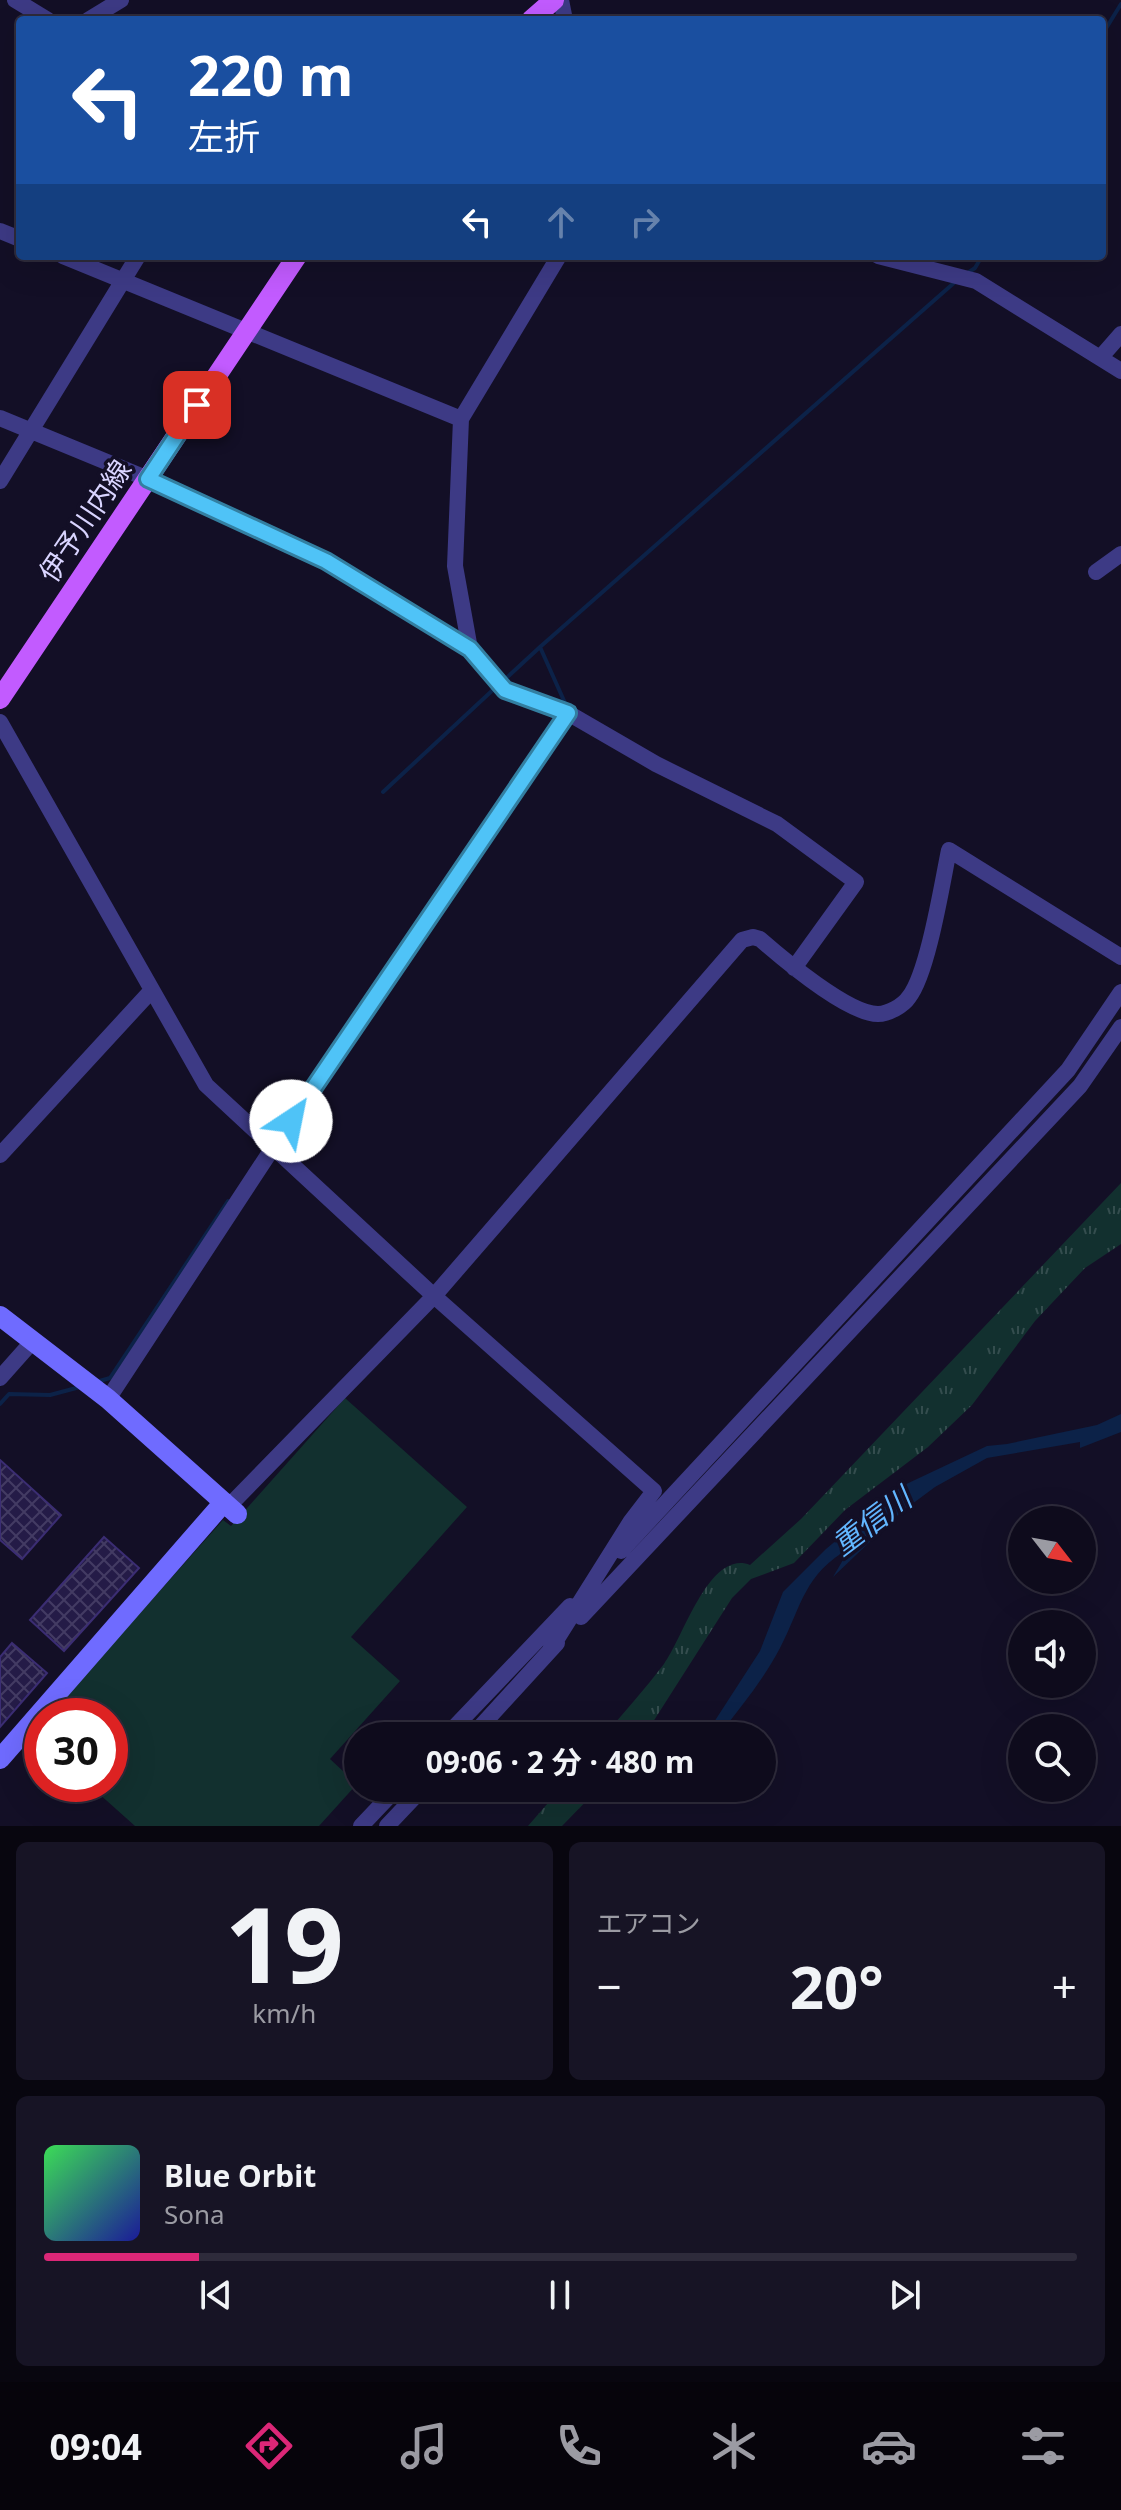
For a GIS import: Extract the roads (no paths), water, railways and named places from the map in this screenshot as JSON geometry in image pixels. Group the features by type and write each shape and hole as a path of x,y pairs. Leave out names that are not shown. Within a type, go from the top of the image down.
{"main road":[{"path":"536,16 554,0"},
{"name":"伊予川内線","path":"0,699 294,260"}],"street":[{"path":"15,0 41,16"},
{"path":"95,16 121,0"},
{"path":"73,260 461,419"},
{"path":"0,481 136,260"},
{"path":"470,649 455,566 461,419 557,260"},
{"path":"894,260 976,281 1121,371"},
{"path":"1100,358 1121,334"},
{"path":"0,418 148,479 326,561 470,649 505,690 568,713 656,764 777,824 856,882 794,968"},
{"path":"1096,572 1121,554"},
{"path":"108,1399 274,1146 568,713"},
{"path":"0,722 206,1085 434,1296 654,1491 631,1521 550,1650"},
{"path":"0,1759 230,1507 434,1296 742,940 760,939 794,968 859,1009 878,1014 902,1005 911,995 919,974 949,850 1121,957"},
{"path":"0,1155 152,990"},
{"path":"459,1722 1068,1070 1121,992"},
{"path":"485,1722 1080,1086 1121,1027"},
{"path":"0,1316 108,1399 230,1507"},
{"path":"0,1378 32,1342"},
{"path":"361,1826 384,1802"},
{"path":"387,1826 410,1802"}],"water":[{"name":"重信川","path":"1121,1414 1121,1432 1080,1448 1080,1442 987,1458 935,1487 900,1513 833,1577 850,1548 835,1558 813,1580 780,1648 751,1693 729,1722 714,1722 760,1651 783,1592 826,1549 900,1487 987,1446 1097,1425"}],"waterway":[{"path":"1106,28 1121,4"},
{"path":"969,272 980,260"},
{"path":"563,707 565,703 540,647 955,282"},
{"path":"502,682 540,647"},
{"path":"383,792 495,688"},
{"path":"96,1382 110,1378 228,1201"},
{"path":"0,1404 9,1394 50,1395 80,1387"}]}
